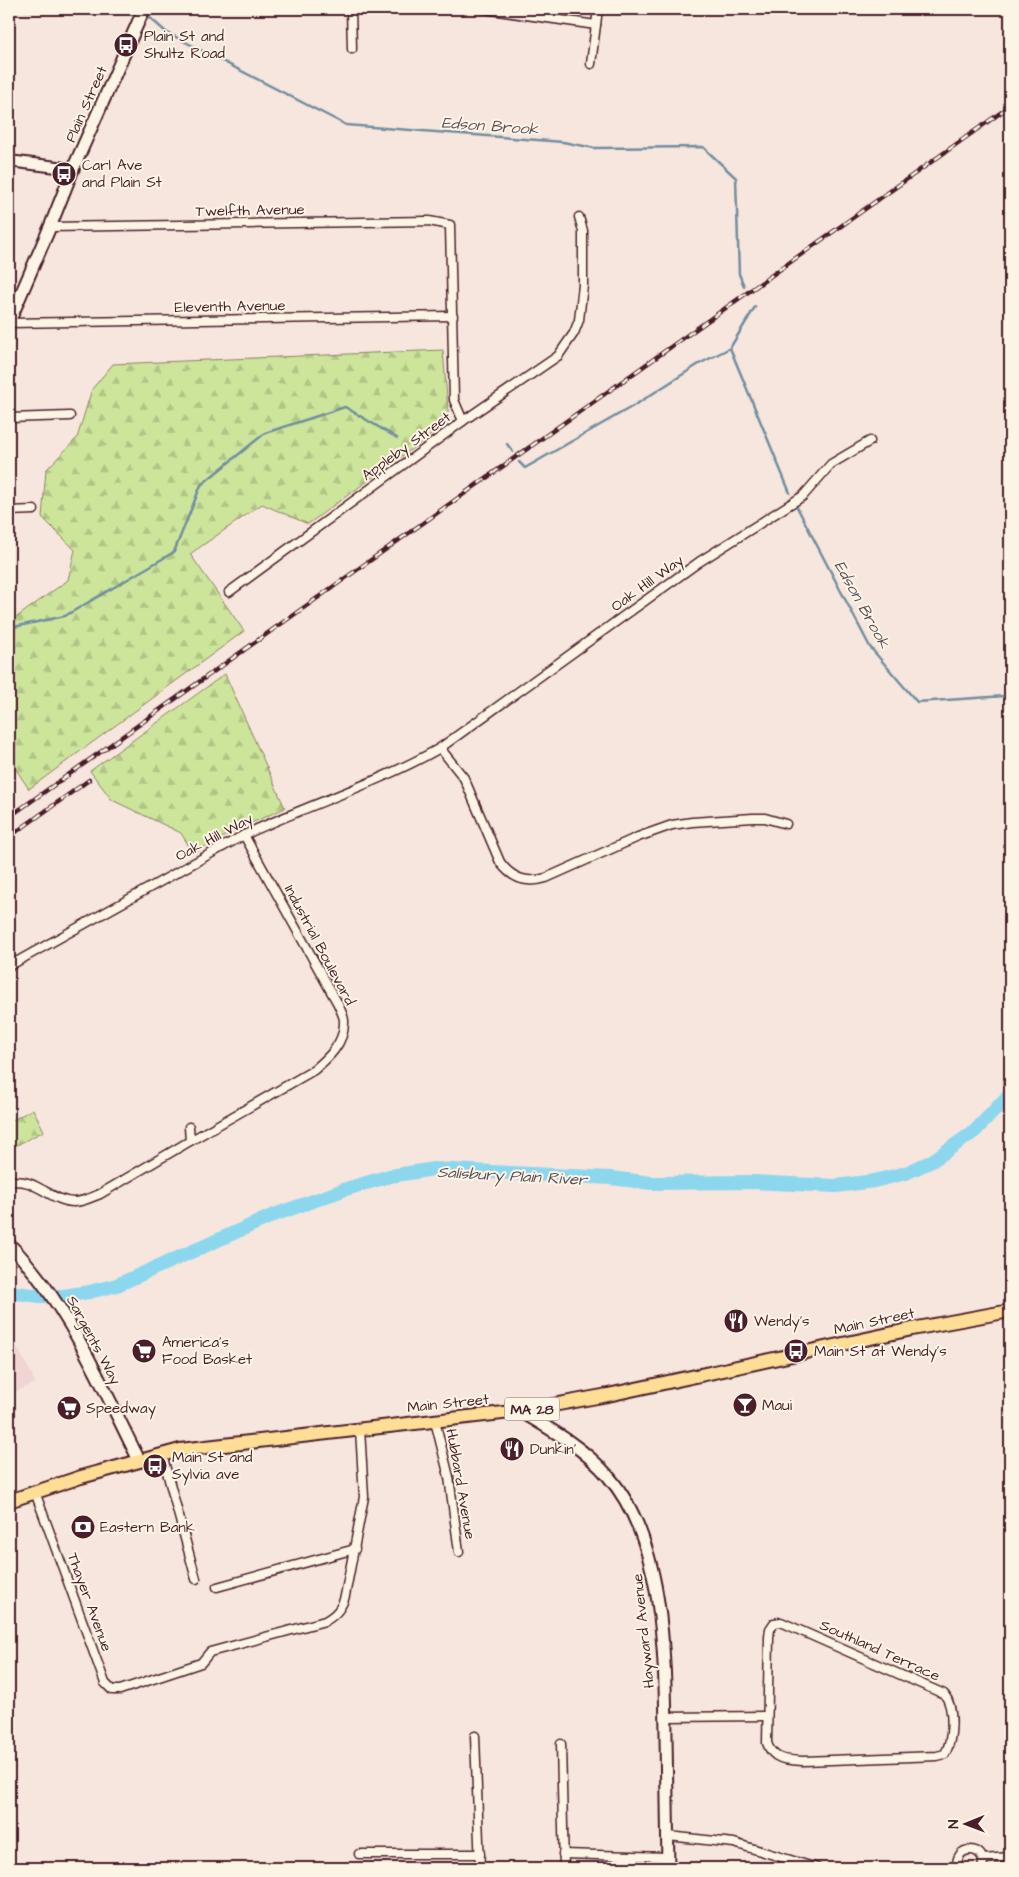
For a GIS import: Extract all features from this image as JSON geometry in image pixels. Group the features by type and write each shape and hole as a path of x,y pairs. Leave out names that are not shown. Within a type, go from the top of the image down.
{"main road":[{"name":"Plain Street","path":"9,322 73,169 144,9"},
{"name":"Sargents Way","path":"9,1244 39,1277 63,1312 139,1460"},
{"name":"Main Street","path":"10,1497 35,1492 162,1454 216,1444 520,1411 615,1394 912,1330 1010,1311"},
{"path":"542,1407 544,1421 550,1429"},
{"name":"Hayward Avenue","path":"520,1411 586,1454 609,1476 626,1501 643,1536 658,1609 664,1664 668,1863"}],"street":[{"path":"351,9 352,49"},
{"path":"484,9 503,10 596,25"},
{"path":"591,64 598,9"},
{"path":"9,161 73,169"},
{"path":"463,421 558,356 574,333 579,320 583,285 583,231 579,217"},
{"name":"Twelfth Avenue","path":"50,227 429,221 450,225"},
{"name":"Appleby Street","path":"230,592 463,421 454,400 450,225"},
{"name":"Eleventh Avenue","path":"9,322 452,316"},
{"path":"9,418 70,416"},
{"name":"Oak Hill Way","path":"9,966 244,835 282,817 414,763 440,748 699,562 803,496 831,464 870,441"},
{"path":"9,510 34,510"},
{"path":"440,748 464,778 500,862 513,876 525,881 536,881 546,878 638,837 677,824 721,819 753,818 767,819 786,824"},
{"name":"Industrial Boulevard","path":"9,1181 23,1181 59,1199 74,1202 86,1200 107,1190 314,1070 330,1056 342,1038 345,1022 338,1004 244,835"},
{"path":"188,1127 190,1141"},
{"name":"Hubbard Avenue","path":"435,1421 448,1477 459,1552"},
{"path":"217,1587 355,1549 364,1497 360,1429"},
{"path":"162,1454 196,1579"},
{"name":"Thayer Avenue","path":"35,1492 102,1677 108,1688 112,1690 120,1690 201,1663 210,1652 325,1621 333,1617 343,1605 355,1549"},
{"name":"Southland Terrace","path":"781,1622 944,1694 949,1700 951,1708 950,1739 945,1754 937,1756 785,1760 775,1756 767,1743 767,1716 770,1629 774,1624 781,1622"},
{"path":"666,1717 767,1716"},
{"path":"475,1736 480,1868"},
{"path":"561,1744 564,1868"},
{"path":"668,1836 734,1843 817,1868"},
{"path":"958,1868 959,1856 966,1850 974,1850 981,1855 983,1859 982,1868"},
{"path":"359,1854 480,1854"},
{"path":"564,1854 668,1863"},
{"path":"983,1859 1010,1857"}],"shaded area":[{"path":"9,1331 36,1383 9,1394"}],"green space":[{"path":"443,350 449,422 308,524 262,504 190,554 244,631 29,789 9,759 9,620 14,619 68,580 75,550 42,517 46,470 77,438 92,389 113,364"},
{"path":"225,674 285,808 240,828 193,853 181,833 112,800 90,771"},
{"path":"33,1109 44,1131 9,1149 9,1122"}],"waterway":[{"name":"Edson Brook","path":"25,10 104,14 128,10"},
{"name":"Edson Brook","path":"149,17 166,32 346,125 563,142 594,148 703,147 736,178 739,274 744,286"},
{"name":"Edson Brook","path":"755,307 730,348 790,493"},
{"path":"519,462 525,468 635,405 699,364 730,348"},
{"path":"9,628 65,616 174,552 201,485 265,433 345,407 397,438"},
{"path":"507,444 513,452"},
{"name":"Edson Brook","path":"797,507 870,647 917,702 1005,696 1010,700"},
{"name":"Salisbury Plain River","path":"9,1292 40,1296 64,1296 117,1285 274,1215 346,1189 390,1176 434,1169 611,1178 652,1183 752,1182 836,1186 874,1181 906,1173 932,1161 975,1131 1010,1094"}],"railway":[{"path":"9,817 1010,106"},
{"path":"9,837 89,780"}],"place":[{"name":"Plain St and Shultz Road","path":"126,45"},
{"name":"Carl Ave and Plain St","path":"64,174"},
{"name":"Wendy's","path":"736,1321"},
{"name":"America's Food Basket","path":"144,1351"},
{"name":"Main St at Wendy's","path":"796,1351"},
{"name":"Maui","path":"745,1405"},
{"name":"Speedway","path":"69,1408"},
{"name":"Dunkin'","path":"512,1449"},
{"name":"Main St and Sylvia ave","path":"155,1466"},
{"name":"Eastern Bank","path":"83,1527"}]}
